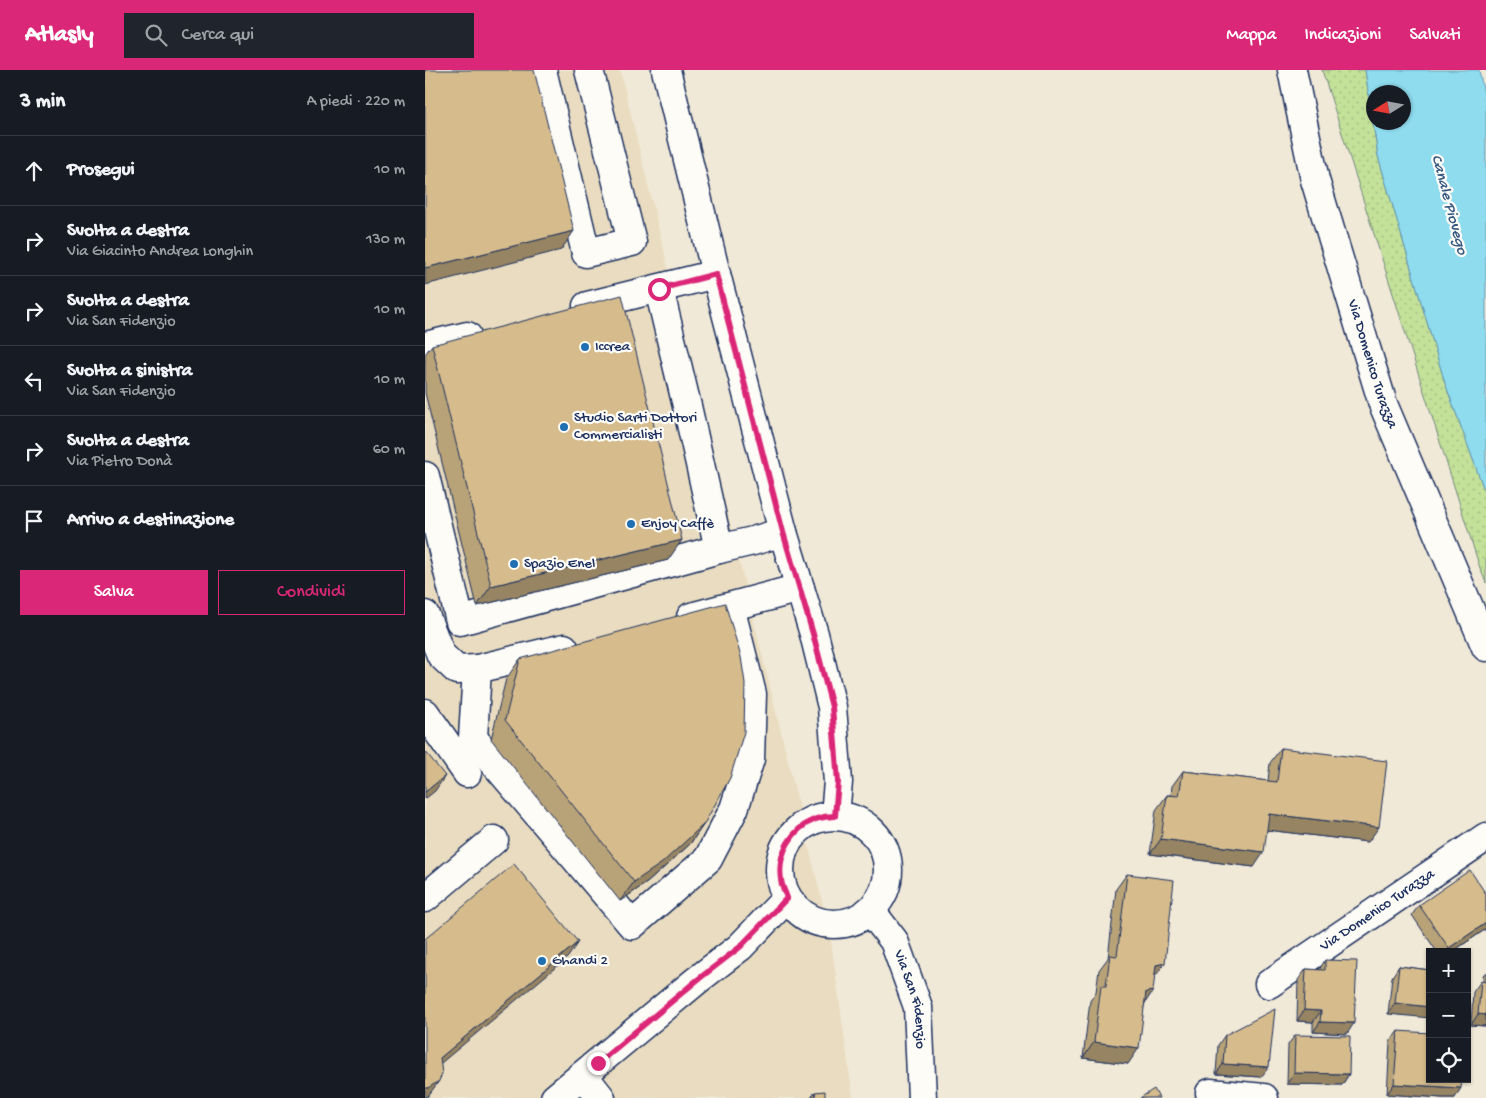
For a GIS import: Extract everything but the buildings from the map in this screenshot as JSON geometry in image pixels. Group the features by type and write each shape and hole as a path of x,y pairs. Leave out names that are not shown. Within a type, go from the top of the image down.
{"street":[{"path":"542,70 586,253 632,242 589,70"},
{"path":"666,70 716,274 783,532 832,707 838,782 835,816"},
{"name":"Via Domenico Turazza","path":"1292,70 1315,180 1383,404 1486,648"},
{"path":"565,312 716,274"},
{"path":"659,289 719,549"},
{"path":"425,346 491,330"},
{"path":"425,476 460,621 783,532"},
{"path":"664,623 800,588"},
{"path":"477,669 473,738 632,925 708,859 734,809 750,759 752,694 730,607"},
{"path":"425,616 441,655 457,670 477,669 589,642"},
{"path":"425,713 467,773"},
{"path":"835,816 853,819 869,828 881,843 888,860 888,879 882,896 871,911 857,919 842,924 826,924 811,919 797,910 787,898 781,880 781,860 787,842 799,828 816,818 835,816"},
{"name":"Via Domenico Turazza","path":"1269,984 1486,837"},
{"path":"425,898 494,840"},
{"path":"555,1098 740,947 787,898"},
{"name":"Via San Fidenzio","path":"871,911 894,941 918,1007 922,1098"},
{"path":"583,1075 601,1098"},
{"path":"1210,1093 1264,1098"}],"shaded area":[{"path":"425,70 620,70 830,934 853,1098 425,1098"}],"green space":[{"path":"1322,70 1365,70 1367,85 1366,130 1374,130 1378,156 1445,383 1486,495 1486,583"}],"water":[{"name":"Canale Piovego","path":"1365,70 1479,70 1486,104 1486,495 1445,383 1378,156 1374,130 1411,130 1411,85 1367,85"}],"place":[{"name":"Iccrea","path":"585,347"},
{"name":"Studio Sarti Dottori Commercialisti","path":"564,427"},
{"name":"Enjoy Caffè","path":"631,524"},
{"name":"Spazio Enel","path":"514,564"},
{"name":"Ghandi 2","path":"542,961"}],"route":[{"path":"598,1063 696,981 740,947 787,898 781,880 781,860 787,842 799,828 816,818 835,816 838,782 832,707 783,532 716,274 659,289"}]}
